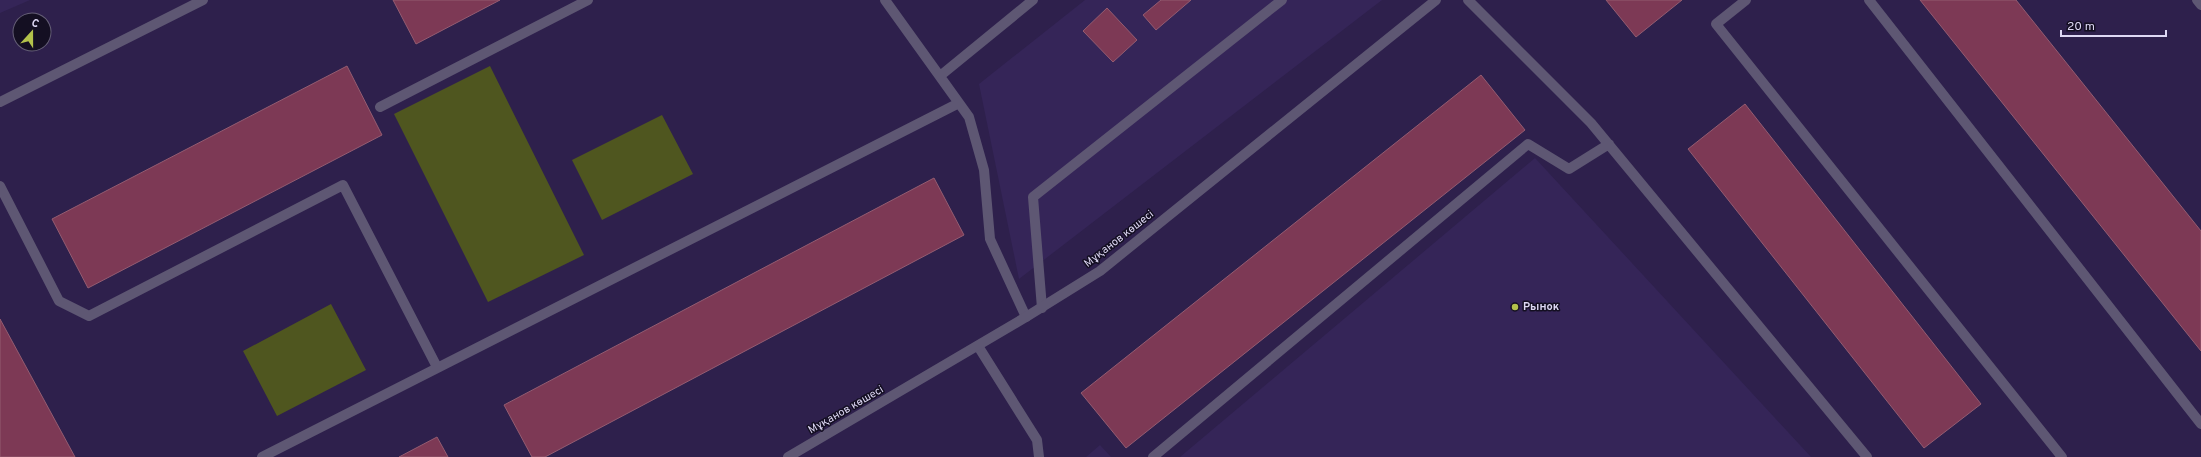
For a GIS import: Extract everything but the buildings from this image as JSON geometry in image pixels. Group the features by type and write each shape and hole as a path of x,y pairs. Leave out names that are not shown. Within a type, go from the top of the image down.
{"street":[{"path":"0,102 203,0"},
{"path":"380,107 588,0"},
{"path":"885,0 969,117 984,170 990,239 1026,318"},
{"path":"940,76 1033,0"},
{"path":"1042,308 1033,197 1282,0"},
{"name":"Мұқанов көшесі","path":"788,457 1026,318 1100,271 1436,0"},
{"path":"1468,0 1591,123 1867,457"},
{"path":"1746,0 1716,24 2062,457"},
{"path":"1869,0 2201,424"},
{"path":"2197,0 2201,5"},
{"path":"262,457 959,103"},
{"path":"1154,457 1528,144 1569,169 1609,144"},
{"path":"0,186 59,300 89,316 343,185 437,367"},
{"path":"978,346 1037,440 1039,457"}],"shaded area":[{"path":"0,0 30,0 0,13"},
{"path":"1085,0 1382,0 1019,279 979,84"},
{"name":"Рынок","path":"1535,158 1811,457 1180,457"},
{"path":"1100,445 1111,457 1086,457"}],"green space":[{"path":"490,66 584,255 488,302 394,114"},
{"path":"662,115 693,174 602,220 572,160"},
{"path":"331,304 366,370 277,416 243,351"}],"place":[{"name":"Рынок","path":"1515,307"}]}
